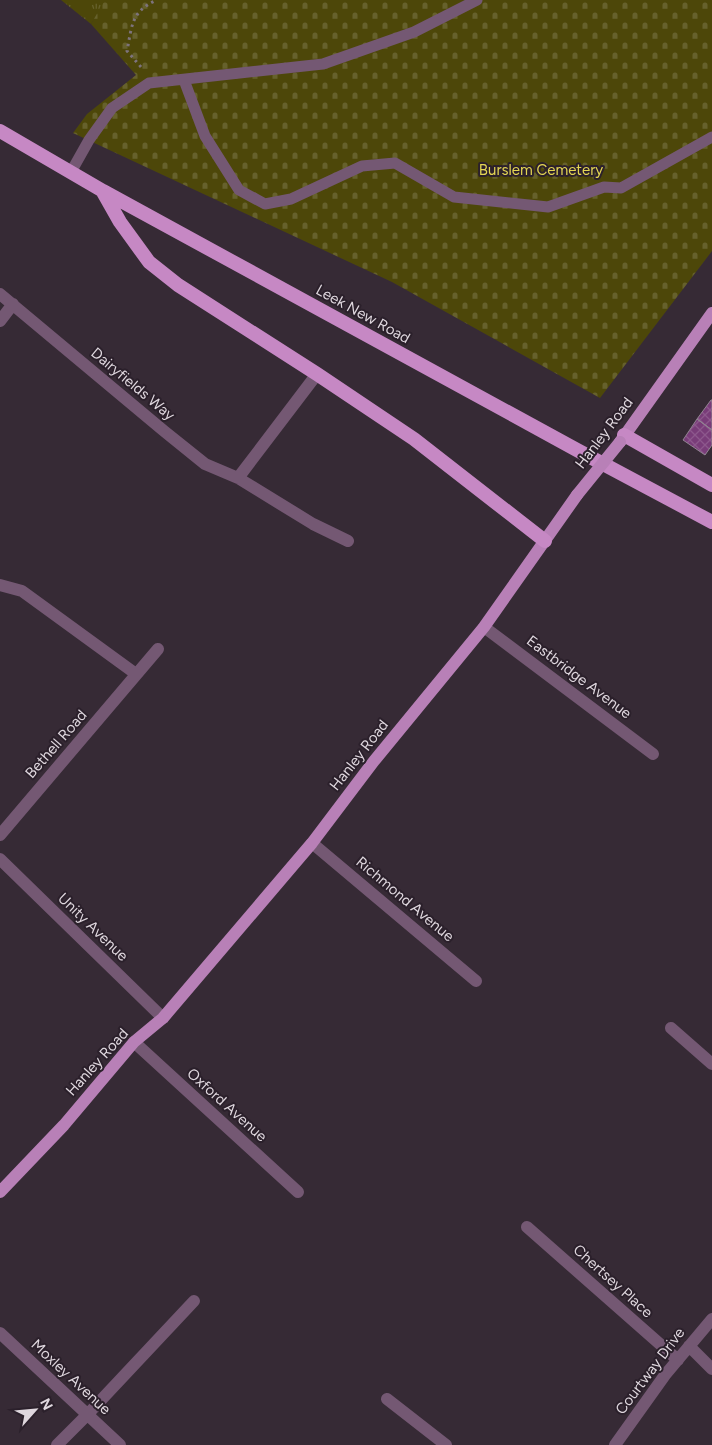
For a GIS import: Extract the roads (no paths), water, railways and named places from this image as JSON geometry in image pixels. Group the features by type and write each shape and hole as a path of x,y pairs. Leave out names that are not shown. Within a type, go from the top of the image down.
{"highway":[{"name":"Leek New Road","path":"0,131 103,191 712,522"},
{"path":"103,191 120,222 149,262 178,285 414,438 544,542"},
{"path":"622,439 712,485"}],"main road":[{"name":"Hanley Road","path":"0,1192 64,1125 134,1042 163,1018 312,843 374,761 484,627 577,495 622,439 712,313"}],"street":[{"name":"Dairyfields Way","path":"0,294 164,432 205,464 238,478 313,524 348,541"},
{"path":"0,321 13,304"},
{"path":"238,478 318,374"},
{"path":"0,585 22,591 136,674"},
{"name":"Eastbridge Avenue","path":"484,627 654,754"},
{"name":"Bethell Road","path":"0,835 158,649"},
{"name":"Richmond Avenue","path":"312,843 476,981"},
{"name":"Unity Avenue","path":"0,859 163,1018"},
{"path":"671,1028 712,1064"},
{"name":"Oxford Avenue","path":"134,1042 298,1192"},
{"name":"Chertsey Place","path":"527,1226 678,1360"},
{"path":"57,1445 194,1300"},
{"name":"Courtway Drive","path":"615,1445 678,1360 712,1319"},
{"name":"Moxley Avenue","path":"0,1333 120,1445"},
{"path":"689,1346 712,1369"},
{"path":"387,1399 446,1445"}],"lane":[{"path":"71,172 89,140 112,108 149,83 323,64 414,32 477,0"},
{"path":"184,80 205,136 239,190 265,204 291,199 362,166 395,163 454,197 548,207 604,187 621,188 712,137"}],"park label":[{"name":"Burslem Cemetery","path":"541,170"}]}
